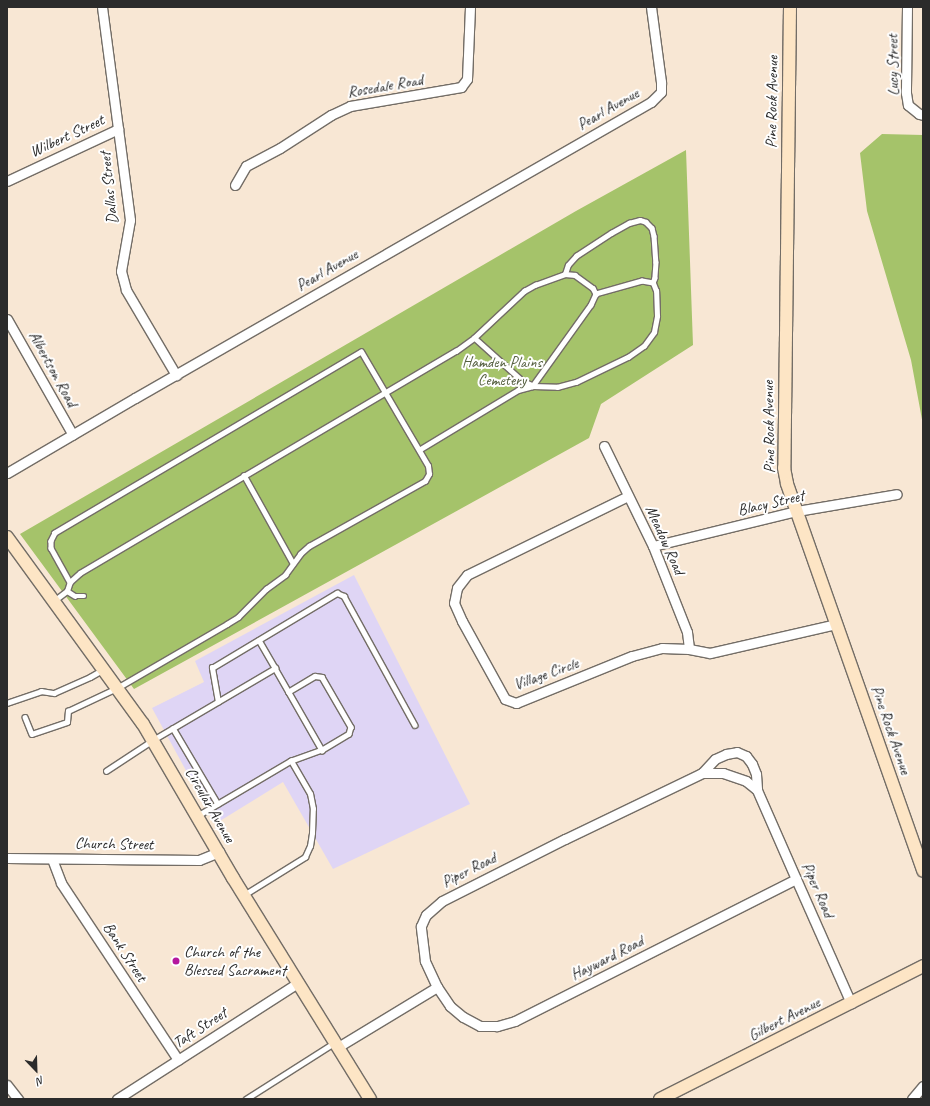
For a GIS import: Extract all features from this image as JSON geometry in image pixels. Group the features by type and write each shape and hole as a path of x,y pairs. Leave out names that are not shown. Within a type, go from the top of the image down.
{"street":[{"name":"Dallas Street","path":"102,7 130,220 121,272 126,290 176,375"},
{"name":"Rosedale Road","path":"235,185 246,166 280,148 331,115 350,106 461,87 467,79 470,7"},
{"name":"Pearl Avenue","path":"7,474 651,102 661,92 661,82 651,7"},
{"name":"Pine Rock Avenue","path":"790,7 783,447 784,468 797,511 838,624 923,871"},
{"name":"Lucy Street","path":"908,7 906,93 908,105 919,114 923,115"},
{"name":"Wilbert Street","path":"7,181 118,129"},
{"name":"Albertson Road","path":"7,318 73,435"},
{"name":"Meadow Road","path":"604,446 653,546 687,632 690,649"},
{"name":"Blacy Street","path":"653,546 797,511 897,494"},
{"name":"Village Circle","path":"628,496 467,575 456,588 454,604 497,688 505,699 516,703 632,656 662,648 690,649 710,653 838,624"},
{"name":"Circular Avenue","path":"7,537 153,740 244,895 370,1099"},
{"name":"Piper Road","path":"437,987 425,961 421,926 426,915 442,901 702,772 715,759 726,754 737,752 746,756 752,764 756,774 757,790 851,1003"},
{"name":"Piper Road","path":"702,772 723,773 746,781 757,790"},
{"name":"Church Street","path":"7,858 199,860 219,852"},
{"name":"Bank Street","path":"52,859 61,883 178,1060"},
{"name":"Hayward Road","path":"437,987 450,1006 463,1017 480,1026 497,1026 515,1021 796,879"},
{"name":"Gilbert Avenue","path":"660,1099 923,966"},
{"name":"Taft Street","path":"117,1099 299,982"},
{"path":"337,1044 437,987"},
{"path":"7,1085 18,1099"},
{"path":"912,1099 923,1086"}],"lane":[{"path":"418,450 518,390 533,386 557,387 576,382 628,357 644,346 654,332 657,316 656,291 653,283 655,278 656,262 654,236 652,228 646,222 640,220 623,226 576,256 568,265 565,274"},
{"path":"53,601 67,591 70,582 80,573 456,351 474,338 524,292 535,285 565,274 575,275 593,288 596,294"},
{"path":"533,386 591,304 596,294 642,281 653,283"},
{"path":"474,338 522,382 533,386"},
{"path":"25,717 32,734 67,722 68,711 117,688 238,617 266,589 285,575 292,563 309,546 425,480 429,474 428,466 386,392 361,352 55,533 51,541 51,548 70,582"},
{"path":"244,475 292,563"},
{"path":"67,591 75,596 84,596"},
{"path":"218,702 212,668 337,593 344,596 415,725"},
{"path":"259,640 322,750"},
{"path":"106,771 153,740 275,668"},
{"path":"7,703 41,691 54,693 90,677 103,669"},
{"path":"198,816 290,761 322,750 349,734 351,727 322,677 315,676 288,692"},
{"path":"173,728 218,804"},
{"path":"244,895 305,857 312,834 314,809 310,794 290,761"},
{"path":"246,1099 337,1044"}],"shaded area":[{"path":"354,575 470,804 333,869 283,782 215,824 152,708 204,682 195,661"}],"green space":[{"path":"882,134 923,135 923,425 911,360 867,211 860,153"},
{"name":"Hamden Plains Cemetery","path":"686,150 693,345 601,404 589,438 134,689 20,534 576,211"}],"place":[{"name":"Church of the Blessed Sacrament","path":"176,961"}]}
